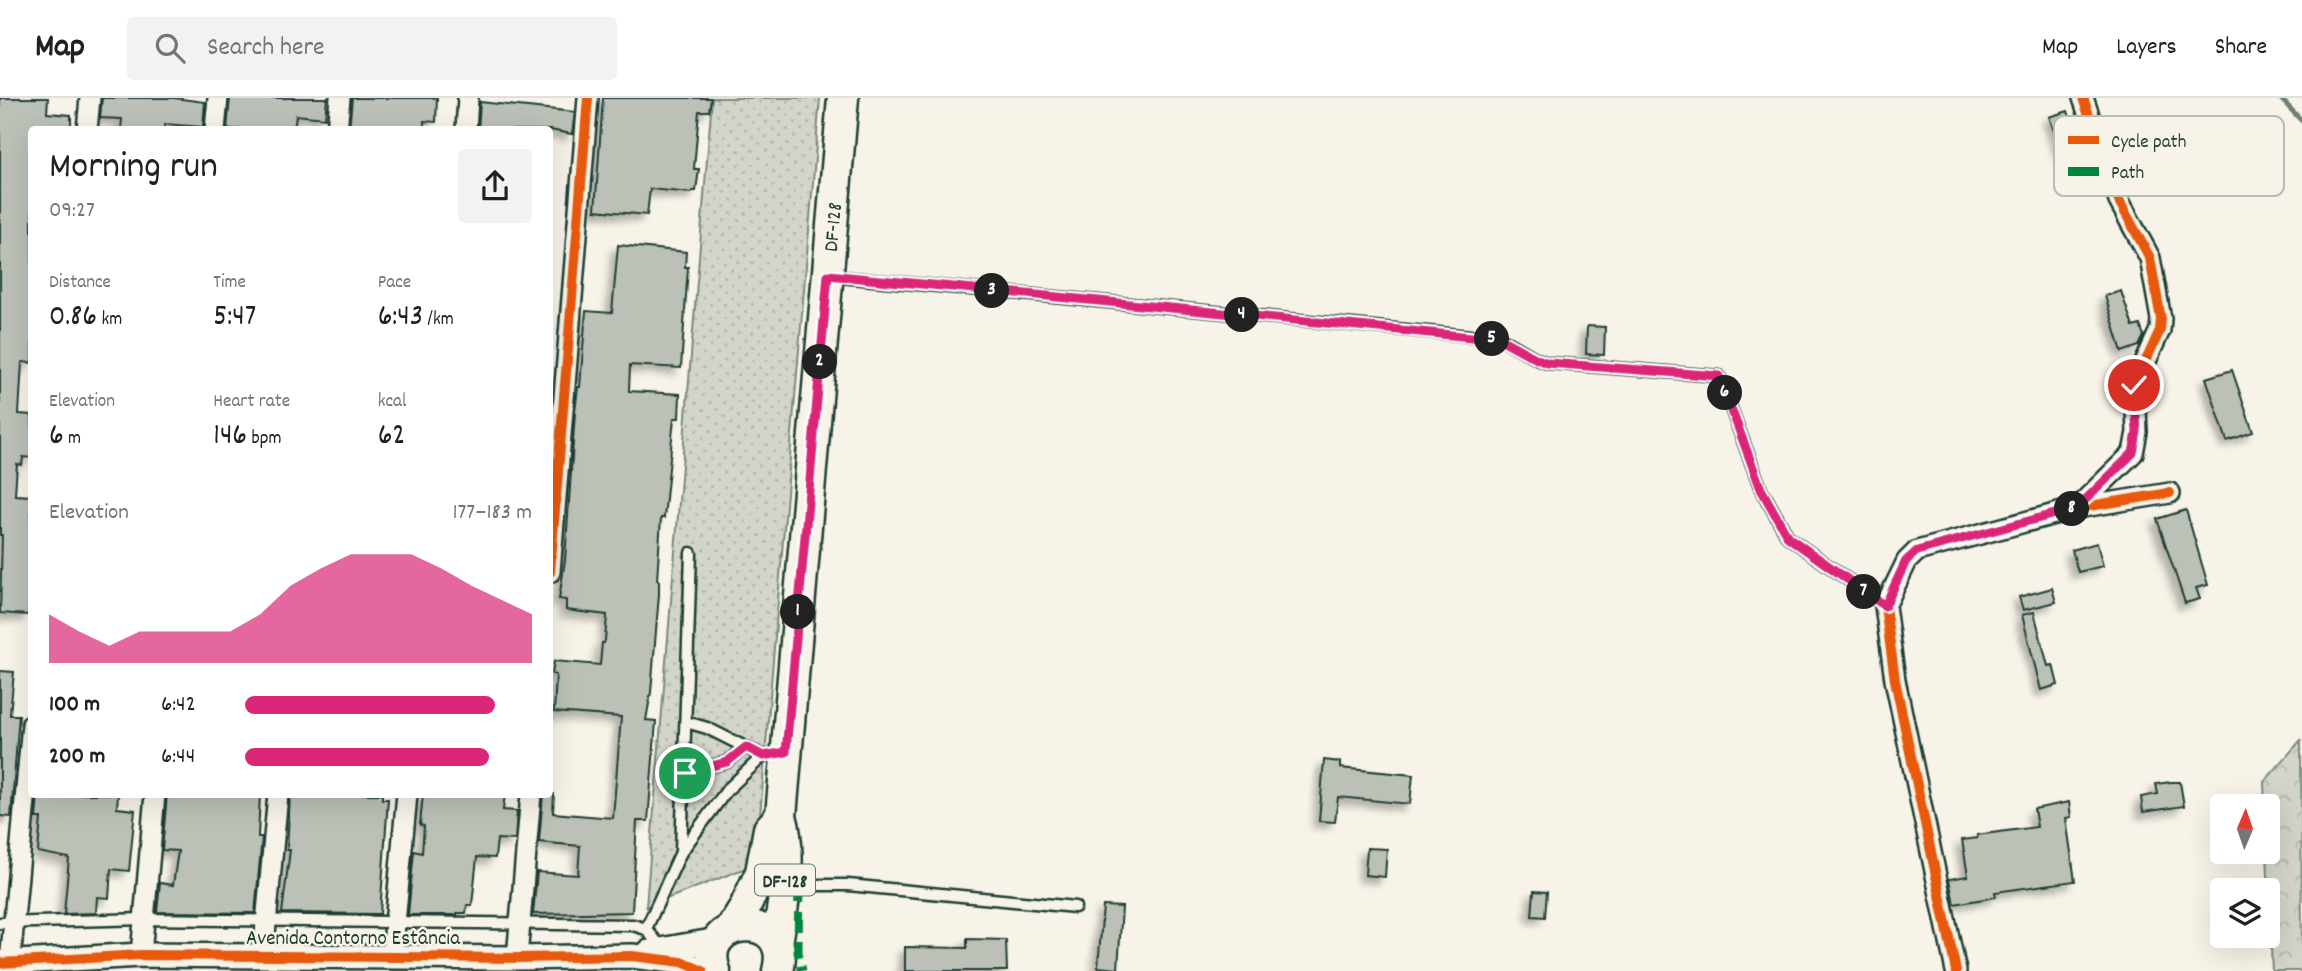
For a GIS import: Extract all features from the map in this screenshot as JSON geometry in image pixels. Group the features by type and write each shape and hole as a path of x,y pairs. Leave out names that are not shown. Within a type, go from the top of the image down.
{"main road":[{"name":"DF-128","path":"777,958 785,885 786,832 781,816 775,754 828,275 843,98"},
{"name":"DF-128","path":"715,971 713,957 725,934 745,907 761,872 769,830 781,816"},
{"name":"DF-128","path":"725,934 740,926 757,927 765,931 777,958"}],"street":[{"path":"87,126 90,98"},
{"path":"215,126 218,98"},
{"path":"337,126 340,98"},
{"path":"466,126 468,98"},
{"path":"553,535 588,98 583,98"},
{"path":"2083,98 2089,116"},
{"path":"2077,508 2133,453 2137,432 2134,385 2160,330 2161,319 2150,258 2117,196"},
{"path":"1956,971 1895,680 1885,606 1906,561 1917,551 2077,508 2170,493"},
{"path":"5,962 6,923 28,755"},
{"path":"141,955 155,798"},
{"path":"263,956 278,798"},
{"path":"392,956 407,798"},
{"path":"517,958 531,798"},
{"name":"Avenida Contorno Estância","path":"5,962 141,955 392,956 480,964 517,958 600,964 725,934"},
{"name":"Avenida Contorno Estância","path":"632,956 682,962 703,971"}],"lane":[{"path":"828,275 1482,338 1504,341 1548,363 1719,376 1761,489 1788,537 1885,606"},
{"path":"681,852 691,553"},
{"path":"687,722 707,728 746,747 775,754"},
{"path":"685,773 727,762 746,747"},
{"path":"646,929 681,852 727,790 775,754"},
{"path":"785,885 848,885 1075,907"},
{"path":"6,923 144,919 632,925 646,929 662,949"}],"green space":[{"path":"712,98 820,98 756,864 646,907"},
{"path":"2301,740 2302,971 2272,971 2271,948 2280,948 2280,878 2268,878 2268,864 2280,864 2280,794 2264,794 2264,782"}],"building":[{"path":"0,98 48,98 47,113 71,115 71,126 28,126 28,363 22,362 19,414 28,415 28,458 23,457 22,465 17,464 15,495 28,496 28,615 0,613"},
{"path":"102,98 174,98 205,102 203,126 121,126 122,119 100,118"},
{"path":"230,98 327,98 325,118 296,115 295,126 227,126"},
{"path":"352,98 437,98 436,122 424,121 424,126 349,126"},
{"path":"603,98 711,98 709,111 699,111 694,169 699,169 696,191 691,193 650,189 647,215 595,210"},
{"path":"480,102 575,112 572,134 553,131 553,126 478,126"},
{"path":"2068,111 2070,116 2054,116 2054,131 2049,117"},
{"path":"618,245 686,252 685,267 688,267 681,368 630,365 629,391 680,394 679,418 674,418 664,518 661,518 657,580 659,594 646,720 656,721 648,821 637,821 632,912 533,914 537,872 578,875 580,846 539,842 543,798 553,798 554,794 553,813 613,818 621,717 554,712 556,675 553,674 554,661 600,665 602,643 605,640 607,615 566,610 566,600 559,599 565,560 575,412 580,387 586,311 612,313"},
{"path":"2121,291 2133,327 2140,325 2144,336 2139,346 2122,352 2105,296"},
{"path":"1587,326 1605,327 1604,355 1586,354"},
{"path":"2232,370 2253,432 2227,441 2206,378"},
{"path":"2186,510 2208,585 2196,588 2200,599 2185,603 2157,519"},
{"path":"2097,543 2103,566 2078,572 2072,550"},
{"path":"2052,588 2056,602 2023,610 2019,597"},
{"path":"2034,612 2048,666 2053,665 2058,685 2041,690 2022,615"},
{"path":"0,671 14,672 10,715 19,715 11,817 0,816"},
{"path":"1324,760 1340,762 1340,768 1413,775 1410,804 1338,797 1335,822 1319,821"},
{"path":"2180,782 2184,806 2143,812 2141,797 2158,794 2156,784"},
{"path":"38,798 118,798 117,808 135,810 129,871 111,869 109,898 97,897 96,913 64,914 69,858 38,852 41,818 36,818"},
{"path":"167,798 260,798 258,837 262,837 255,913 157,912 160,883 173,885 178,851 162,850"},
{"path":"290,798 388,799 380,914 282,913 290,850 287,850"},
{"path":"423,798 504,798 503,810 517,811 515,840 497,839 495,858 477,857 472,905 467,905 466,913 408,915 414,851 422,853 424,826 420,825"},
{"path":"2069,802 2071,817 2066,818 2075,881 1995,892 1996,897 1954,904 1949,879 1968,876 1962,840 1977,838 1977,835 2037,827 2034,809"},
{"path":"1367,848 1387,849 1385,877 1365,875"},
{"path":"1534,891 1547,892 1545,917 1532,916"},
{"path":"1103,906 1122,907 1118,969 1098,967"},
{"path":"967,939 1006,940 1007,971 905,971 905,947 967,948"}],"waterway":[{"path":"2280,98 2302,121"}],"marked path":[{"path":"799,885 798,952 802,971"}],"cycle path":[{"path":"553,535 588,98"},
{"path":"2083,98 2089,116"},
{"path":"2077,508 2133,453 2137,432 2135,385 2160,330 2161,319 2150,258 2117,196"},
{"path":"1956,971 1895,680 1885,606 1907,561 1917,551 2077,508 2170,493"},
{"path":"0,963 141,955 517,958 632,956 682,962 703,971"}],"route":[{"path":"685,773 720,765 746,747 763,756 786,752 828,275 1482,338 1518,346 1548,363 1719,376 1761,489 1788,537 1885,606 1906,561 1917,551 2077,508 2133,453 2137,432 2134,385"}]}
